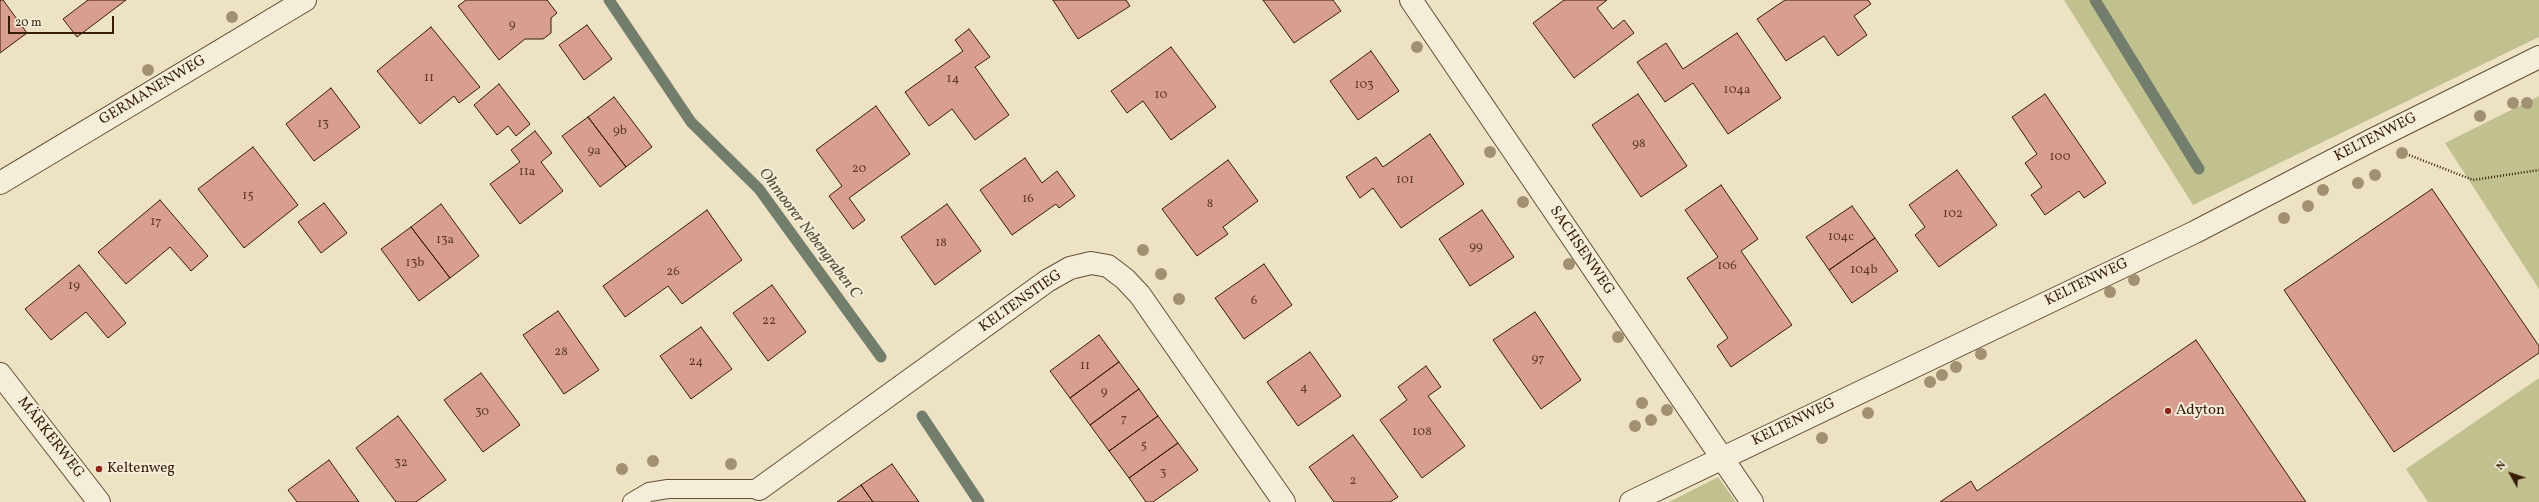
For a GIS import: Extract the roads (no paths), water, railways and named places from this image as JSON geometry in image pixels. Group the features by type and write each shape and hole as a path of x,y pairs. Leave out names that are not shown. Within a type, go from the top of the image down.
{"street":[{"name":"GERMANENWEG","path":"0,183 306,0"},
{"name":"SACHSENWEG","path":"1411,0 1752,502"},
{"name":"KELTENWEG","path":"1631,502 2195,232 2372,140 2539,58"},
{"name":"KELTENSTIEG","path":"759,489 1047,281 1070,268 1091,263 1108,266 1125,279 1140,295 1284,502"},
{"name":"MÄRKERWEG","path":"0,374 99,502"}],"lane":[{"path":"632,502 649,492 668,489 759,489"},
{"path":"741,502 759,489"}],"waterway":[{"name":"Ohmoorer Nebengraben C","path":"609,0 691,122 759,189 881,357"},
{"path":"2095,0 2199,169"},
{"name":"Ohmoorer Nebengraben C","path":"922,416 979,502"}],"place":[{"name":"Adyton","path":"2168,411"},
{"name":"Keltenweg","path":"99,469"}]}
